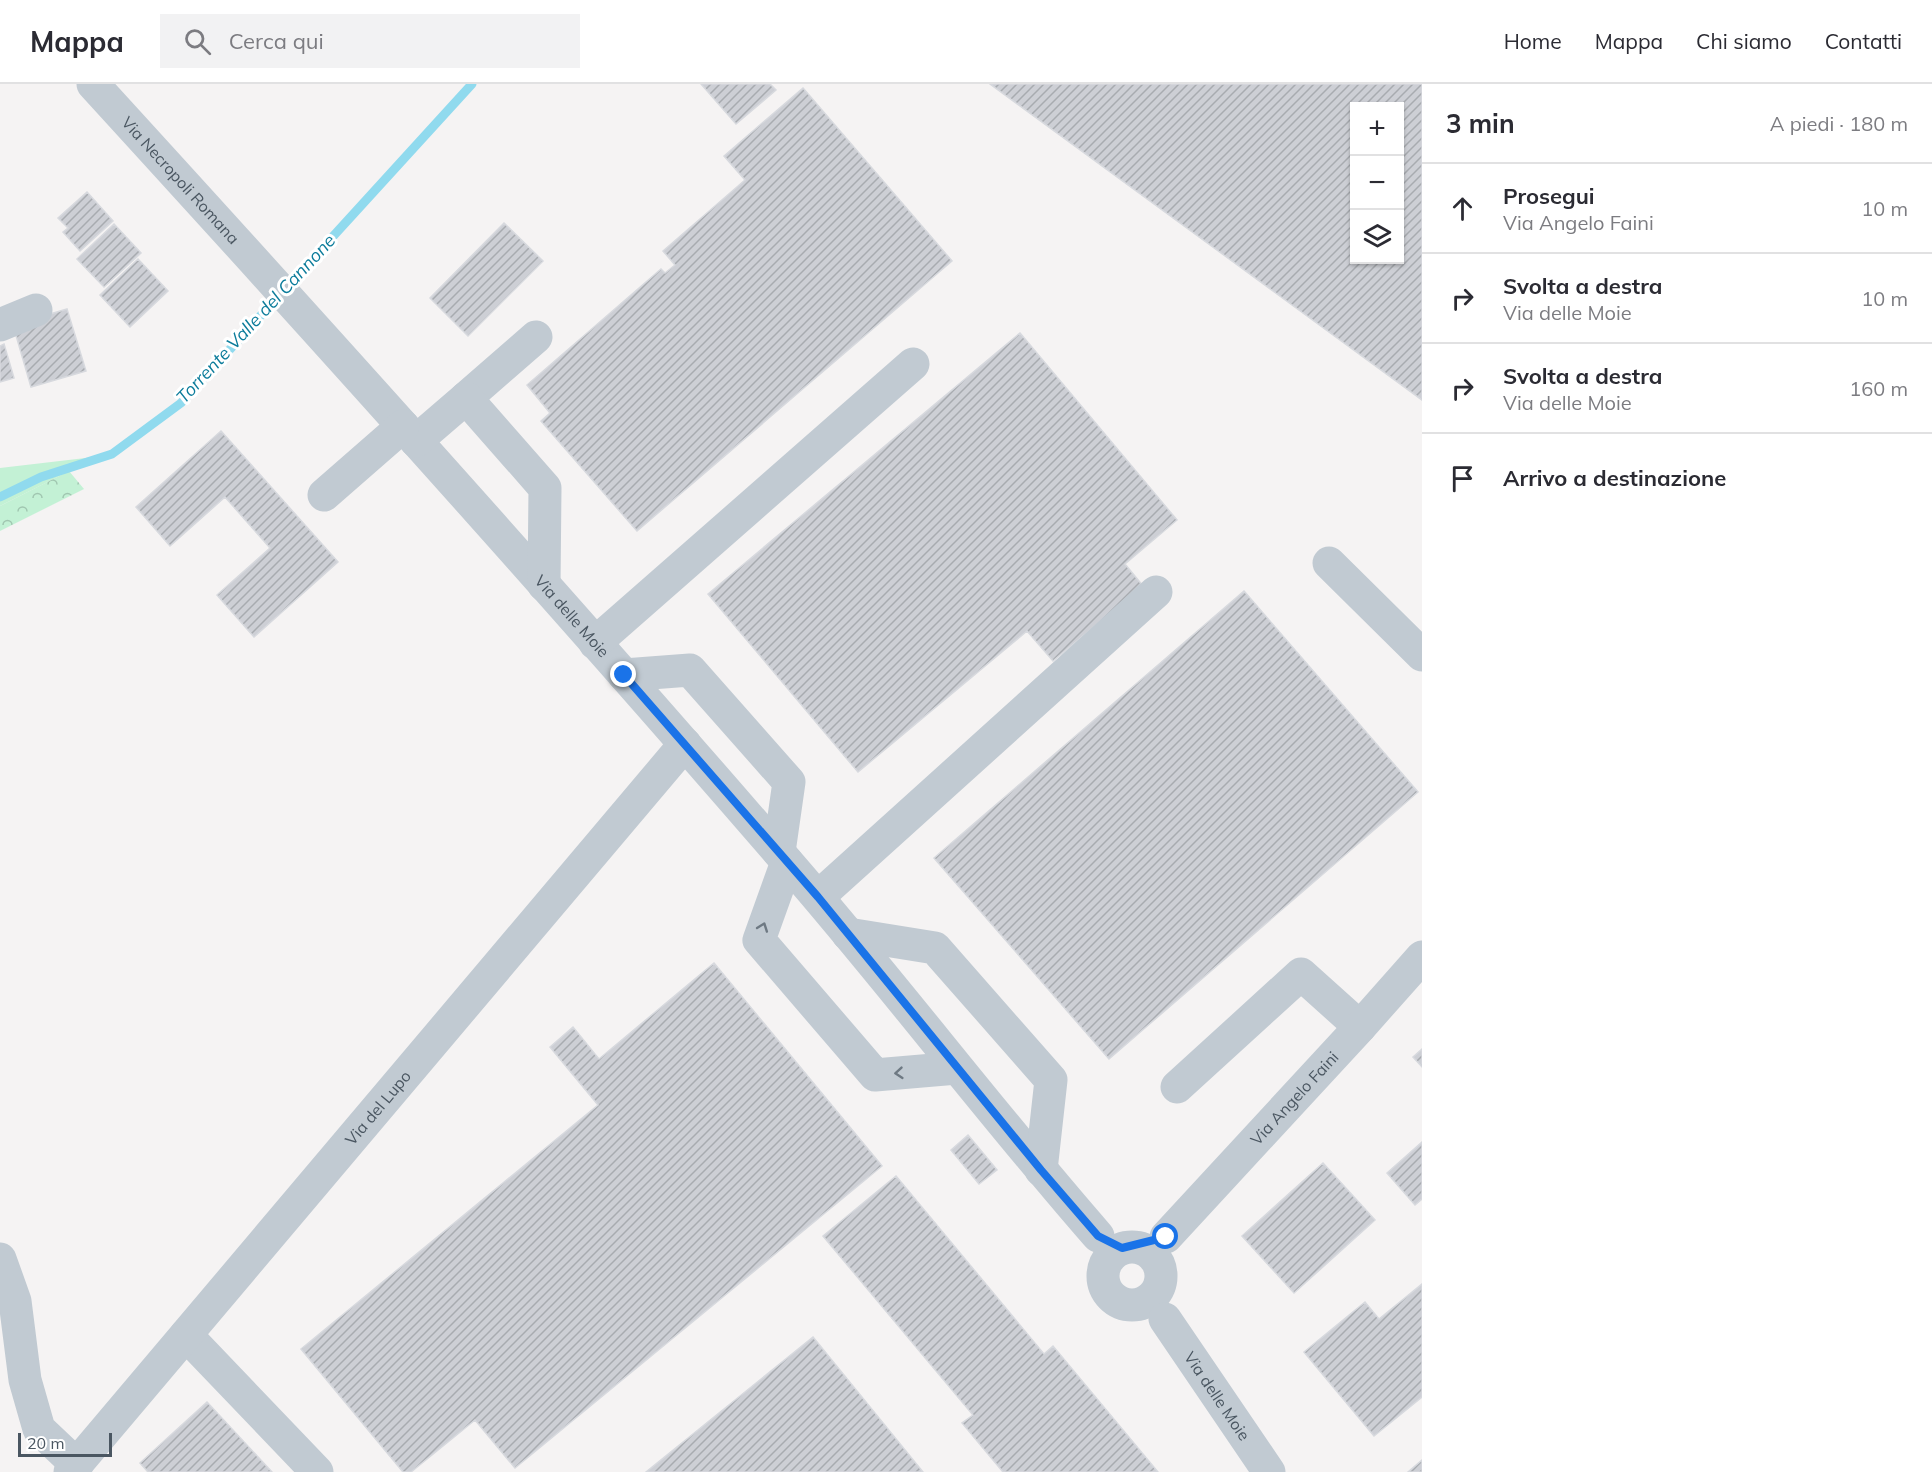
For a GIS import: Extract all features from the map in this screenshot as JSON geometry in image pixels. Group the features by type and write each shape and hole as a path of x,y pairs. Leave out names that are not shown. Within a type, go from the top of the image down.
{"street":[{"name":"Via Necropoli Romana","path":"93,84 270,277"},
{"name":"Via delle Moie","path":"270,277 818,897 1041,1170 1114,1248 1142,1249 1157,1261 1156,1296 1269,1472"},
{"path":"0,325 36,310"},
{"path":"324,495 410,433 466,398 536,337"},
{"path":"595,643 914,364"},
{"path":"466,398 545,488 544,585"},
{"path":"1329,563 1422,655"},
{"path":"818,897 1156,592"},
{"path":"624,675 690,670 789,782 783,857 759,940 875,1076 957,1068"},
{"name":"Via del Lupo","path":"74,1468 685,744"},
{"path":"848,934 935,948 1051,1080 1041,1170"},
{"name":"Via Angelo Faini","path":"1166,1237 1422,957"},
{"path":"1177,1087 1301,974 1360,1026"},
{"path":"1166,1237 1156,1296 1129,1305 1118,1302 1109,1295 1103,1285 1102,1273 1114,1248 1166,1237"},
{"path":"0,1259 15,1300 25,1380 39,1429 74,1468"},
{"path":"186,1335 317,1472"}],"green space":[{"path":"95,458 0,506 0,468"},
{"path":"69,471 84,489 0,531 0,506"}],"building":[{"path":"701,84 770,84 776,90 736,124"},
{"path":"990,84 1422,84 1422,400"},
{"path":"803,88 952,261 637,531 541,421 550,413 527,385 661,269 665,273 675,265 663,251 745,180 724,156"},
{"path":"87,192 113,221 80,251 63,232 68,228 58,218"},
{"path":"504,223 543,261 468,336 430,298"},
{"path":"114,224 141,253 104,287 77,259"},
{"path":"138,259 168,291 130,327 100,295"},
{"path":"67,309 86,371 31,387 13,325"},
{"path":"1020,333 1177,520 1125,564 1143,586 1053,661 1027,631 858,772 708,594"},
{"path":"4,344 14,378 0,382 0,346"},
{"path":"221,431 338,562 254,637 217,595 270,548 225,497 170,546 136,507"},
{"path":"1244,591 1418,792 1109,1059 934,858"},
{"path":"714,963 882,1166 515,1468 475,1420 411,1472 403,1472 301,1349 598,1105 550,1047 573,1027 599,1059"},
{"path":"1422,1049 1422,1067 1413,1057"},
{"path":"968,1135 997,1170 979,1184 951,1150"},
{"path":"1422,1142 1422,1199 1415,1205 1387,1173"},
{"path":"1323,1163 1375,1220 1294,1293 1242,1236"},
{"path":"896,1176 1044,1354 1053,1346 1158,1472 1003,1472 962,1423 973,1415 823,1236"},
{"path":"1422,1284 1422,1397 1374,1436 1304,1352 1365,1302 1379,1319"},
{"path":"813,1337 923,1472 646,1472"},
{"path":"207,1402 272,1472 148,1472 140,1463"},
{"path":"1422,1460 1422,1472 1408,1472"}],"waterway":[{"name":"Torrente Valle del Cannone","path":"0,497 41,477 112,454 181,403 472,84"}],"route":[{"path":"624,675 818,897 1041,1170 1098,1236 1122,1248 1166,1237"}]}
